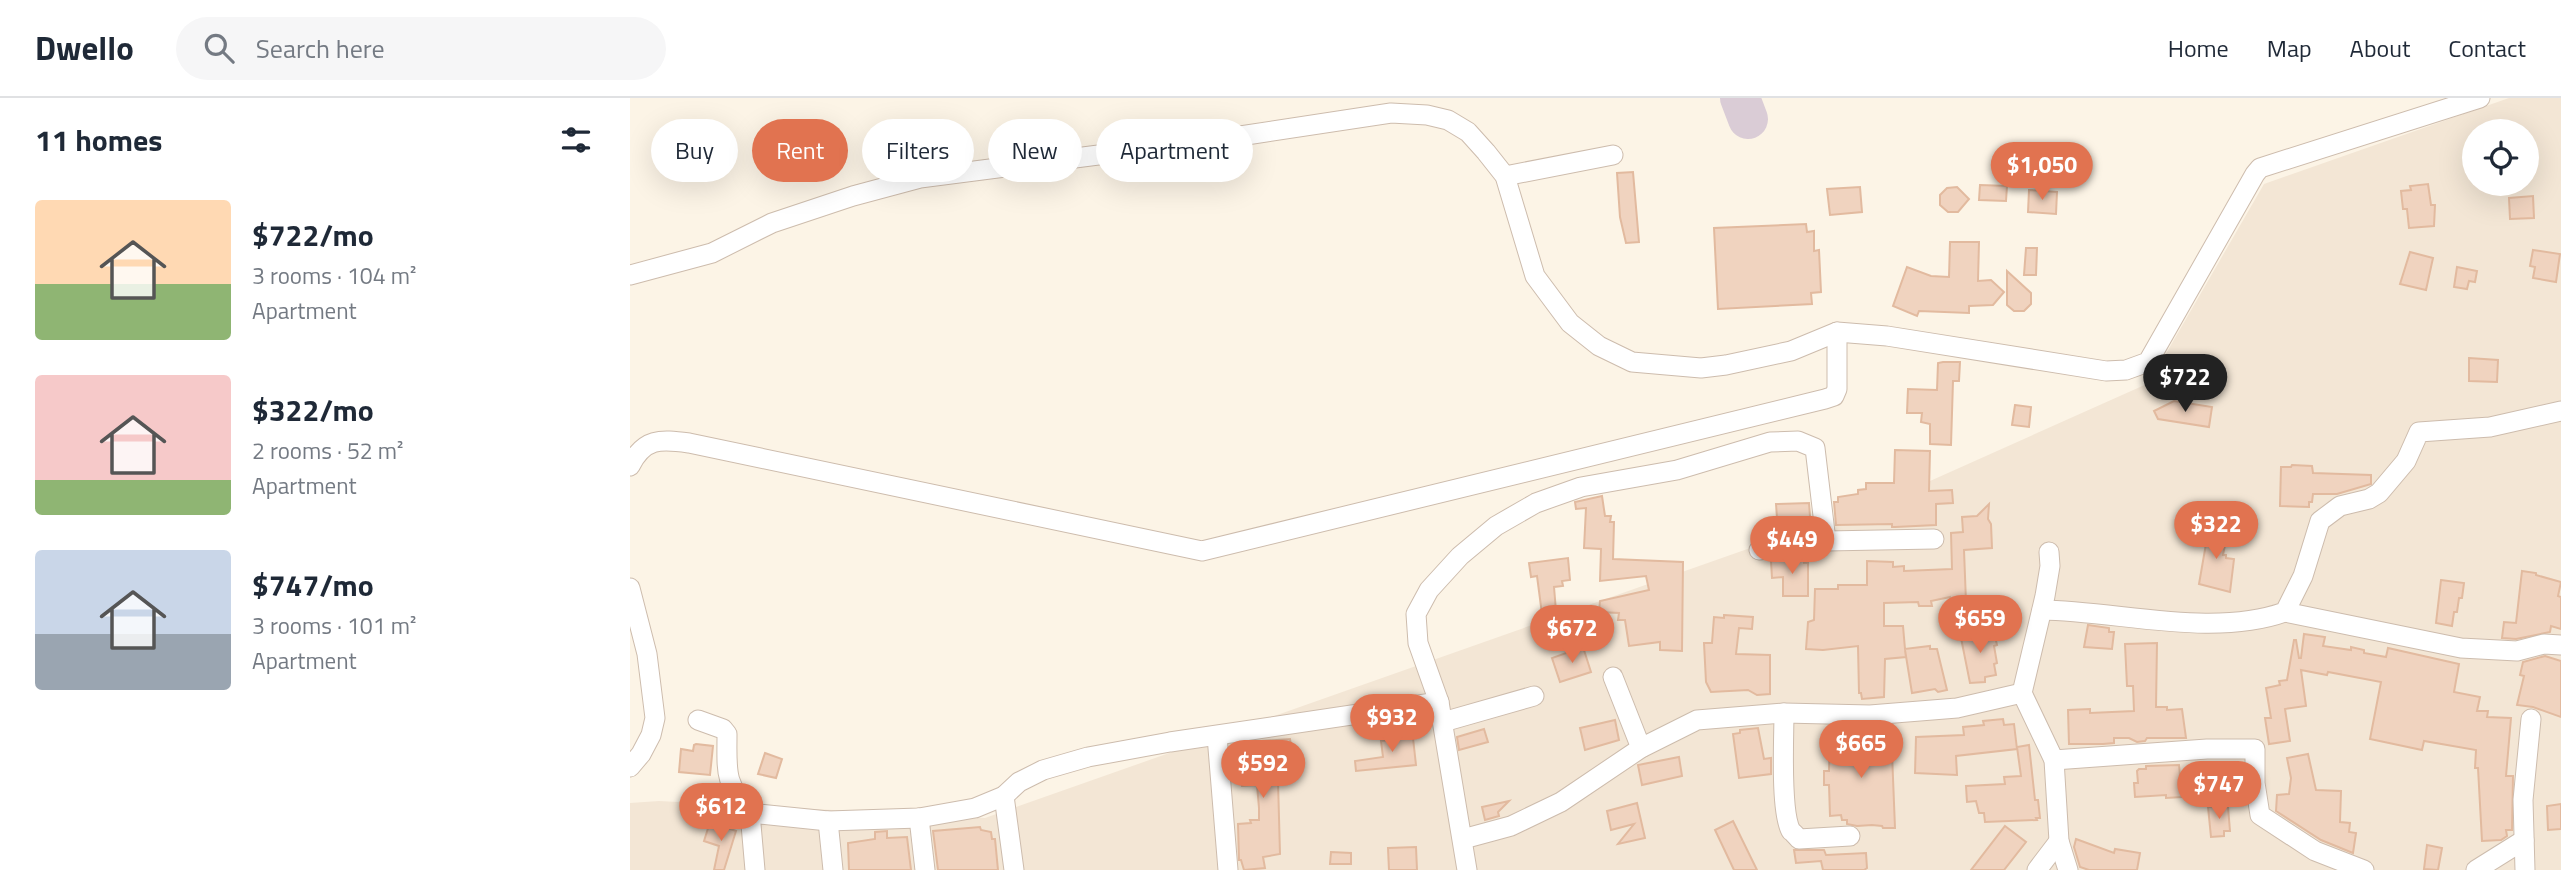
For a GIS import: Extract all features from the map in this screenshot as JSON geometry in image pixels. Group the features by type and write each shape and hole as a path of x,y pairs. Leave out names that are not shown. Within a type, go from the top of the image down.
{"street":[{"path":"630,275 712,253 772,223 853,196 920,178 1207,141 1391,113 1427,115 1448,120 1468,132 1505,176 1535,276 1570,323 1599,346 1632,362 1702,369 1791,351 1838,332 1887,336 2106,370 2126,370 2148,362 2260,168 2480,98"},
{"path":"1505,176 1613,155"},
{"path":"630,466 642,447 663,439 1202,551 1834,396 1837,389 1838,332"},
{"path":"2285,612 2303,576 2320,520 2340,506 2369,499 2379,493 2406,461 2419,432 2490,427 2561,411"},
{"path":"1468,870 1439,702 1418,643 1416,614 1429,590 1460,556 1496,526 1536,503 1581,487 1677,470 1770,442 1798,442 1815,448 1826,541"},
{"path":"1759,550 1826,541 1934,539"},
{"path":"2049,552 2050,566 2042,610 2022,693 2054,760 2059,841 2068,870"},
{"path":"630,588 648,654 655,718 651,735 630,767"},
{"path":"2042,610 2226,624 2261,620 2285,612 2461,648 2517,651 2544,644 2561,645"},
{"path":"1613,677 1641,747"},
{"path":"1463,839 1511,826 1560,802 1641,747 1697,720 1784,713 1870,715 1957,708 2022,693"},
{"path":"1443,722 1534,696"},
{"path":"750,813 828,821 919,818 975,808 1004,796 1019,782 1054,767 1102,755 1439,702"},
{"path":"1784,713 1783,777 1791,831 1799,839 1850,836"},
{"path":"2525,870 2523,800 2531,719"},
{"path":"698,720 723,729 727,734 728,782 750,813 755,870"},
{"path":"1217,736 1228,870"},
{"path":"2054,760 2207,749 2255,750 2255,783 2260,815 2315,851 2364,870"},
{"path":"1004,796 1014,870"},
{"path":"919,818 925,870"},
{"path":"828,821 833,870"},
{"path":"2476,870 2524,840"},
{"path":"2037,870 2059,841"}],"shaded area":[{"path":"2509,98 2561,98 2561,870 630,870 630,803 659,801 985,818 1892,498 2149,383 2264,184"}],"building":[{"path":"1633,172 1639,242 1626,243 1620,217 1617,173"},
{"path":"2428,184 2431,205 2435,205 2434,226 2409,228 2401,191 2411,190 2410,186"},
{"path":"1980,185 2007,186 2006,201 1979,200"},
{"path":"1860,187 1862,212 1830,215 1827,189"},
{"path":"1957,187 1969,199 1958,212 1948,212 1940,205 1940,195 1947,188"},
{"path":"2029,190 2057,192 2056,214 2028,212"},
{"path":"2533,196 2534,218 2510,219 2509,198"},
{"path":"1806,224 1807,232 1814,231 1814,251 1819,250 1821,292 1811,293 1812,304 1718,309 1714,228"},
{"path":"1950,242 1979,242 1978,281 1991,280 2004,292 1993,305 1969,306 1969,313 1919,311 1917,316 1893,306 1907,267 1931,276 1949,277"},
{"path":"2026,248 2037,248 2036,275 2024,275"},
{"path":"2533,250 2560,254 2556,282 2533,278 2535,267 2530,266"},
{"path":"2410,252 2433,258 2426,290 2400,284"},
{"path":"2457,267 2477,271 2475,282 2469,281 2467,289 2454,287"},
{"path":"2007,271 2031,293 2031,304 2024,311 2014,311 2007,305"},
{"path":"2469,358 2498,360 2497,382 2469,381"},
{"path":"1960,362 1959,381 1953,381 1951,445 1930,444 1930,424 1921,422 1922,413 1907,413 1908,389 1937,390 1938,363"},
{"path":"2174,401 2212,407 2209,427 2158,419 2154,411"},
{"path":"2015,405 2031,407 2029,427 2012,425"},
{"path":"1895,450 1930,451 1929,491 1952,490 1953,503 1936,504 1936,525 1836,525 1834,502 1838,502 1838,497 1858,494 1858,490 1866,489 1866,483 1894,483"},
{"path":"2312,466 2313,473 2371,475 2371,484 2337,494 2313,494 2309,507 2280,506 2281,467"},
{"path":"1602,496 1605,516 1611,516 1610,522 1614,522 1613,559 1683,562 1682,651 1660,650 1660,642 1629,646 1625,620 1618,620 1619,613 1599,612 1600,601 1649,590 1646,576 1600,581 1601,549 1584,548 1586,508 1576,509 1575,502"},
{"path":"1809,503 1811,530 1784,534 1784,531 1778,532 1776,504"},
{"path":"1989,504 1992,548 1964,550 1966,602 1969,601 1970,615 1954,614 1950,597 1931,601 1932,606 1919,606 1918,602 1884,603 1884,626 1903,626 1905,649 1930,646 1930,649 1937,649 1947,690 1912,693 1905,650 1906,657 1885,659 1884,697 1862,699 1859,693 1858,646 1806,649 1808,622 1814,620 1815,589 1838,589 1838,585 1867,585 1867,561 1893,562 1893,567 1904,566 1904,571 1952,569 1951,533 1963,532 1962,517 1977,516"},
{"path":"2211,515 2218,515 2219,538 2226,540 2223,555 2234,559 2230,592 2199,584"},
{"path":"1804,556 1804,563 1808,563 1808,596 1783,596 1783,577 1772,578 1771,561"},
{"path":"1568,558 1570,580 1562,581 1563,586 1554,587 1556,611 1565,609 1574,630 1544,637 1539,614 1542,614 1537,576 1531,577 1529,563"},
{"path":"2522,571 2561,582 2558,596 2561,597 2561,629 2551,626 2550,632 2516,639 2502,638 2504,622 2516,623"},
{"path":"2441,580 2464,583 2462,598 2459,598 2457,612 2454,612 2452,626 2436,623"},
{"path":"1724,615 1753,617 1752,629 1739,628 1736,654 1770,655 1770,694 1757,695 1748,690 1711,692 1706,682 1704,643 1712,643 1714,617 1724,618"},
{"path":"2088,625 2109,628 2109,632 2114,632 2112,649 2084,647"},
{"path":"1984,629 1984,634 1994,632 1997,645 1994,646 1996,675 1985,677 1985,682 1970,683 1961,638 1971,636 1970,632"},
{"path":"2304,634 2325,637 2323,646 2351,650 2351,647 2364,650 2364,653 2386,657 2388,648 2459,664 2454,692 2480,697 2477,711 2488,711 2487,717 2511,718 2506,776 2513,776 2512,830 2506,830 2507,836 2501,840 2482,841 2478,768 2475,768 2476,750 2424,741 2422,750 2370,739 2381,682 2301,670 2306,706 2285,709 2290,741 2269,744 2265,718 2271,718 2266,688 2280,685 2279,681 2287,680 2294,640 2301,658"},
{"path":"2157,643 2156,707 2167,707 2167,710 2182,709 2186,738 2147,738 2137,742 2129,738 2114,738 2114,743 2069,744 2068,710 2090,709 2090,713 2134,711 2133,686 2127,686 2125,644"},
{"path":"1583,647 1591,672 1560,682 1552,658"},
{"path":"2545,656 2561,661 2561,717 2533,707 2517,705 2524,676 2520,675 2523,662"},
{"path":"2003,719 2004,725 2014,724 2017,749 1956,756 1957,775 1915,773 1916,737 1964,735 1963,727 1984,725 1983,721"},
{"path":"1615,720 1619,740 1585,750 1580,728"},
{"path":"1758,728 1764,759 1771,758 1771,774 1739,778 1733,734 1740,733 1740,730"},
{"path":"1484,729 1488,742 1459,750 1457,737"},
{"path":"1402,731 1403,739 1413,738 1416,765 1356,771 1355,761 1383,757 1381,741 1390,740 1390,732"},
{"path":"1830,734 1879,735 1879,739 1889,738 1895,828 1857,826 1847,824 1847,820 1842,820 1841,815 1830,816 1829,785 1824,785 1824,771 1829,771"},
{"path":"1290,739 1293,759 1292,762 1284,763 1287,774 1283,775 1283,780 1278,781 1280,854 1263,857 1265,868 1244,870 1239,860 1238,824 1259,820 1259,808 1257,785 1242,786 1242,746"},
{"path":"696,744 713,746 710,775 679,772 681,749 693,751"},
{"path":"2029,745 2035,800 2038,800 2040,818 1985,822 1984,813 1979,813 1976,801 1967,802 1966,786 2005,784 2004,777 2021,776 2017,747"},
{"path":"765,753 782,759 776,778 758,774"},
{"path":"2308,754 2316,790 2341,791 2340,822 2350,823 2349,832 2356,833 2353,853 2321,840 2276,811 2277,795 2289,794 2291,778 2287,758"},
{"path":"1679,757 1682,776 1642,785 1638,765"},
{"path":"2179,765 2182,797 2135,797 2134,783 2138,783 2139,769 2146,769 2146,766"},
{"path":"1509,801 1498,812 1499,816 1485,820 1482,807"},
{"path":"1637,803 1645,838 1618,844 1634,824 1611,830 1607,811"},
{"path":"2561,804 2561,829 2548,830 2547,806"},
{"path":"2208,807 2228,807 2230,831 2224,831 2224,836 2211,837"},
{"path":"1733,821 1757,870 1734,870 1715,830"},
{"path":"710,822 736,831 724,870 714,870 719,846 704,841"},
{"path":"2005,826 2026,842 2004,870 1971,870"},
{"path":"980,827 981,830 991,832 992,839 995,839 998,870 938,870 933,831"},
{"path":"887,831 887,838 907,837 911,870 849,870 848,843 875,839 875,832"},
{"path":"2076,839 2114,853 2115,849 2140,853 2137,870 2089,870 2080,867 2074,847"},
{"path":"2427,845 2442,848 2438,870 2424,869"},
{"path":"1416,847 1417,870 1389,870 1388,848"},
{"path":"1794,850 1824,850 1826,855 1866,853 1867,868 1823,870 1821,861 1796,863"},
{"path":"1331,852 1351,853 1351,864 1330,864"}],"taxiway":[{"path":"1740,98 1748,119"}]}
